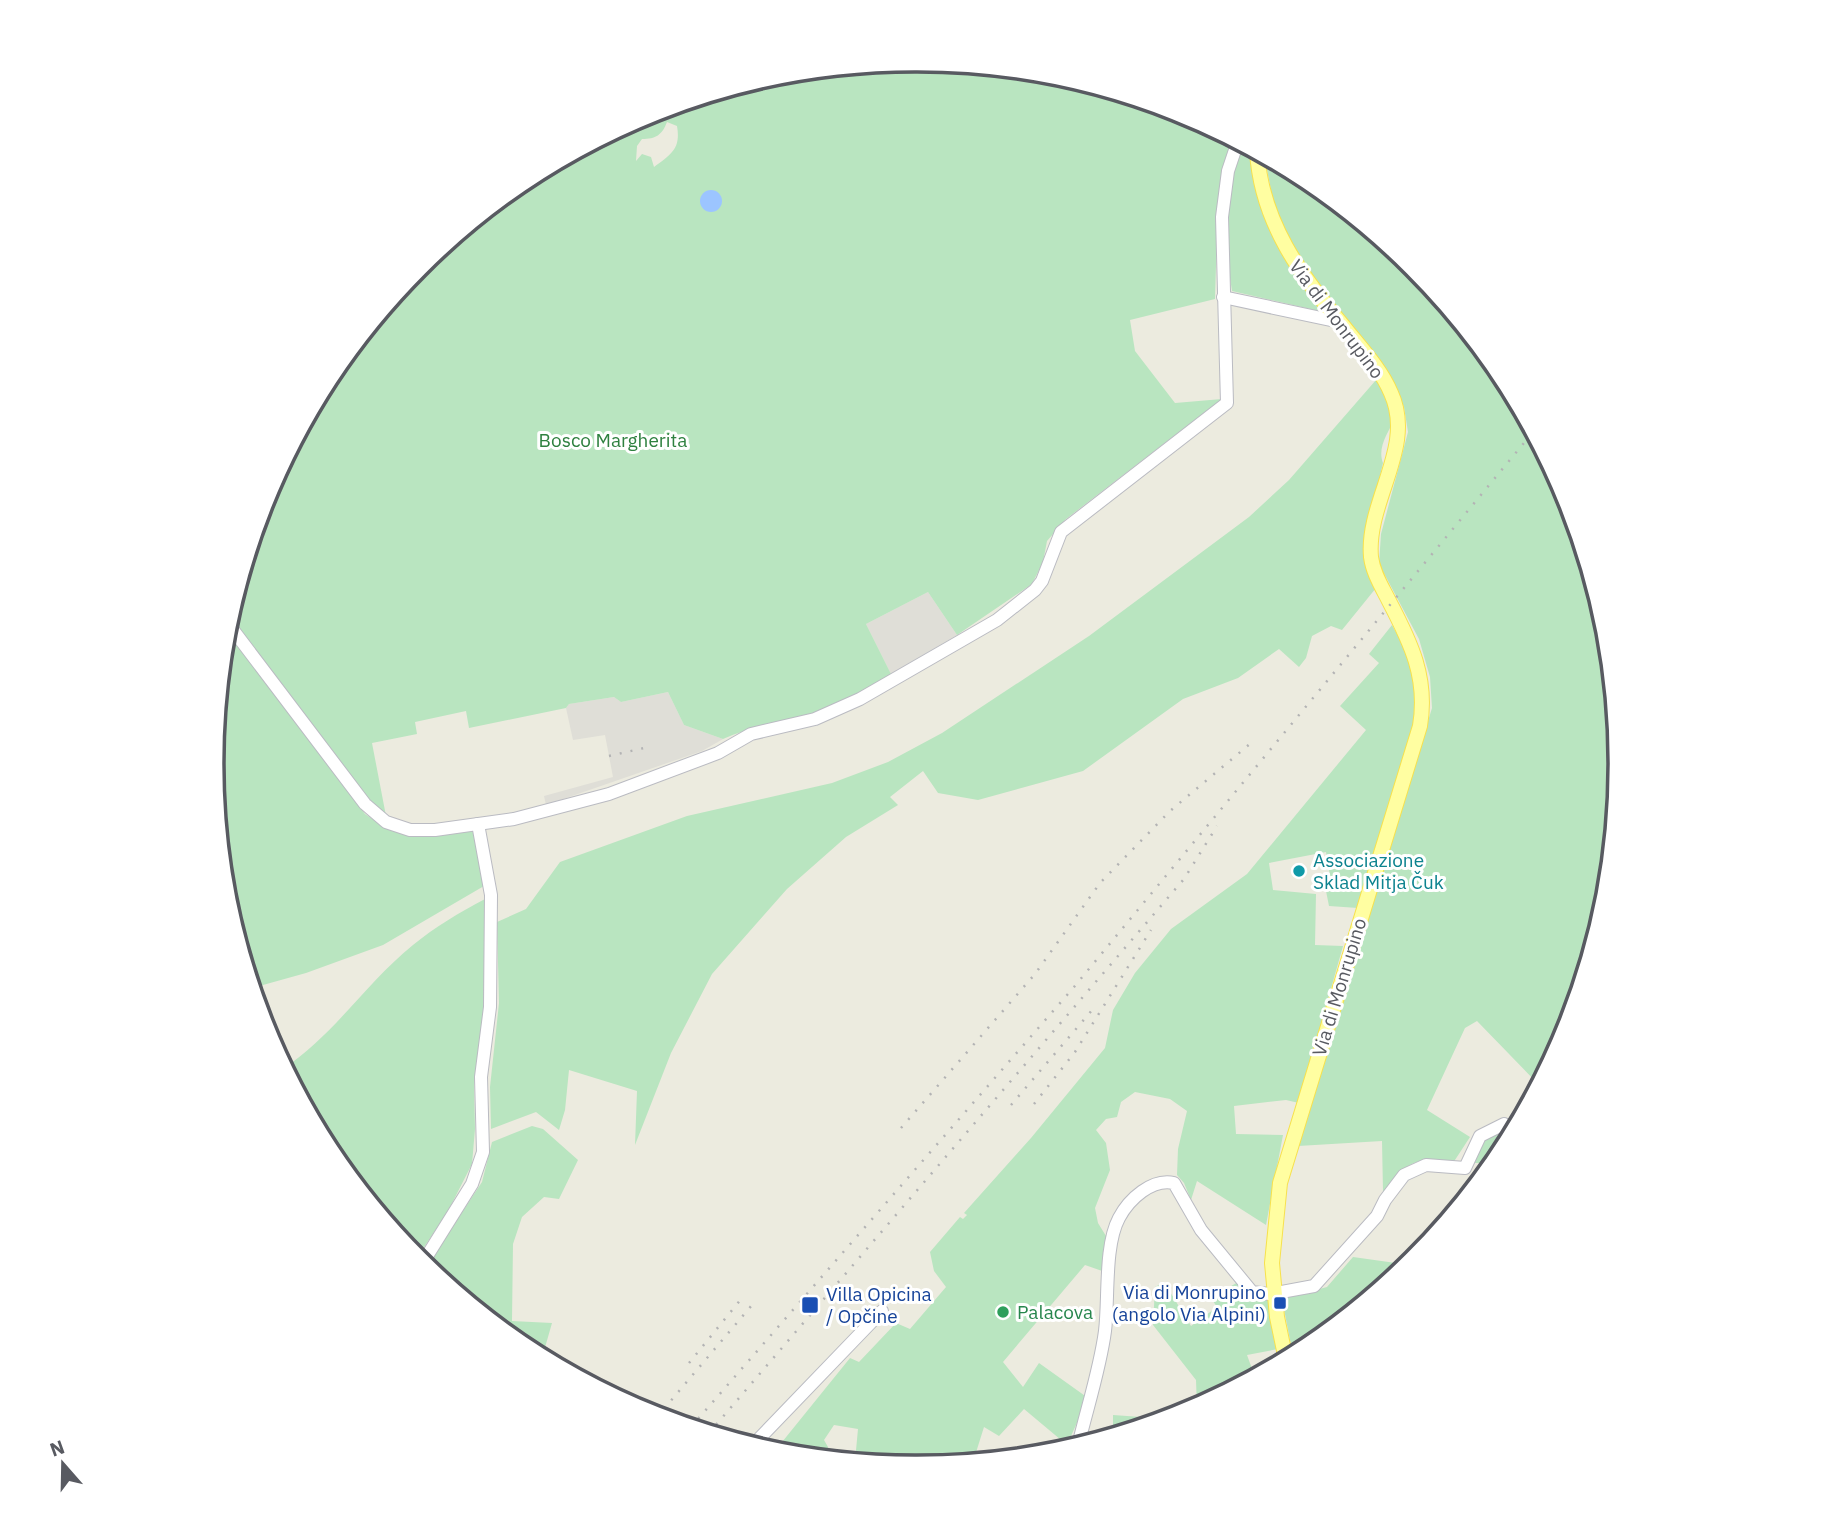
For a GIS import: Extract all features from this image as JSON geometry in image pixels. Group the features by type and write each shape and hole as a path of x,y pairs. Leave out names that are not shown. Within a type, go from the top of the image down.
{"main road":[{"name":"Via di Monrupino","path":"1259,162 1264,196 1280,240 1380,374 1400,417 1399,434 1374,524 1371,560 1416,656 1423,703 1416,738 1280,1183 1272,1245 1274,1293 1284,1349"}],"street":[{"path":"237,635 359,797 379,817 401,828 419,831 514,819 609,794 718,753 751,734 815,719 860,699 997,620 1042,581 1055,541 1070,523 1227,402 1223,297 1224,200 1228,171 1235,150"},
{"path":"1223,297 1340,322"},
{"path":"428,1254 472,1184 483,1152 481,1077 490,1007 491,895 487,860 478,824"},
{"path":"1081,1435 1105,1332 1113,1234 1126,1208 1148,1188 1162,1182 1174,1183 1191,1215 1240,1279 1256,1294 1274,1293 1318,1283 1377,1216 1385,1200 1404,1175 1426,1165 1465,1168 1480,1136 1504,1124"},
{"path":"760,1437 882,1311"}],"shaded area":[{"path":"928,592 957,635 891,674 866,624"},
{"path":"668,692 684,725 723,739 702,751 546,805 544,796 613,777 605,735 573,740 566,708 569,704 614,697 621,702"}],"green space":[{"name":"Bosco Margherita","path":"871,73 961,73 1051,85 1138,108 1181,124 1231,148 1218,199 1215,299 1130,320 1135,351 1175,403 1222,399 1066,519 1047,541 1043,562 1032,584 957,635 928,592 866,624 891,674 832,707 723,739 684,725 668,692 621,702 614,697 569,704 566,708 469,728 466,711 415,722 417,734 372,743 386,816 370,803 238,629 248,584 277,499 317,418 341,379 396,307 460,243 495,215 570,164 651,124 737,95 781,85","holes":["667,122 677,126 676,146 654,167 651,157 642,154 636,161 637,146 642,139 658,135"]},
{"path":"1238,151 1255,160 1257,177 1328,313 1232,291 1226,216"},
{"path":"1266,167 1337,215 1405,274 1465,342 1491,379 1536,458 1571,541 1584,584 1602,673 1608,764 1602,854 1584,943 1555,1028 1532,1077 1477,1021 1465,1028 1427,1110 1470,1137 1453,1163 1420,1161 1406,1168 1383,1192 1382,1141 1298,1146 1432,708 1430,677 1419,639 1379,564 1381,534 1408,432 1404,407 1387,371 1290,248 1274,205"},
{"path":"1376,380 1389,401 1395,419 1382,446 1383,463 1367,533 1376,588 1342,630 1331,626 1312,636 1306,658 1299,667 1279,649 1238,678 1183,699 1083,771 978,800 938,793 923,771 890,797 898,805 846,837 787,889 712,974 671,1053 635,1145 637,1091 569,1070 565,1110 559,1130 536,1112 491,1129 490,1087 499,1003 497,922 526,909 560,862 687,816 832,783 888,762 942,733 1089,636 1249,517 1289,480"},
{"path":"1392,625 1412,671 1416,720 1358,908 1329,906 1324,881 1330,876 1326,852 1269,863 1273,890 1316,894 1315,945 1343,946 1299,1103 1286,1100 1234,1106 1236,1134 1283,1135 1266,1225 1197,1181 1191,1200 1184,1183 1177,1175 1178,1149 1187,1111 1170,1099 1135,1092 1121,1102 1117,1117 1106,1119 1096,1130 1106,1143 1110,1170 1095,1208 1098,1223 1106,1236 1105,1272 1085,1265 1003,1362 1023,1387 1039,1363 1088,1398 1070,1438 1061,1440 1024,1409 999,1436 984,1427 976,1452 916,1455 856,1452 858,1429 834,1425 824,1440 827,1449 782,1442 850,1358 859,1362 896,1323 910,1329 946,1287 934,1271 930,1252 960,1217 963,1219 967,1215 964,1213 1031,1138 1105,1048 1113,1010 1135,973 1171,929 1247,874 1366,730 1340,706 1379,663 1369,654"},
{"path":"236,642 365,814 392,829 416,835 472,831 478,842 484,886 383,945 306,973 261,986 238,898 230,854 224,764 230,673"},
{"path":"485,899 484,1005 474,1085 475,1129 472,1164 447,1213 423,1249 367,1185 341,1148 293,1062 319,1040 396,960 448,920"},
{"path":"532,1126 543,1129 578,1160 559,1199 544,1197 522,1217 513,1244 512,1321 552,1323 545,1347 495,1312 432,1258 482,1182 492,1142"},
{"path":"1503,1129 1480,1163 1473,1163 1484,1140"},
{"path":"1353,1257 1395,1263 1337,1312 1291,1345 1282,1299 1327,1287"},
{"path":"1164,1282 1191,1326 1217,1307 1211,1298 1238,1282 1268,1299 1278,1349 1247,1355 1252,1368 1197,1396 1196,1380 1153,1325 1155,1287"},
{"path":"1113,1415 1143,1417 1138,1419 1113,1427"}],"water":[{"path":"711,190 719,193 722,201 719,209 711,212 703,209 700,201 703,193"}],"railway":[{"path":"697,1420 1074,987 1526,440"},
{"path":"901,1128 1035,974 1100,883 1170,811 1251,743"},
{"path":"609,756 644,748"},
{"path":"715,1425 1184,879 1217,826"},
{"path":"1034,1104 1075,1052 1151,930"},
{"path":"1011,1105 1093,1009"},
{"path":"689,1363 742,1298"},
{"path":"665,1408 752,1305"}],"place":[{"name":"Associazione Sklad Mitja Čuk","path":"1299,871"},
{"name":"Via di Monrupino (angolo Via Alpini)","path":"1280,1303"},
{"name":"Villa Opicina / Opčine","path":"810,1305"},
{"name":"Palacova","path":"1003,1312"}]}
